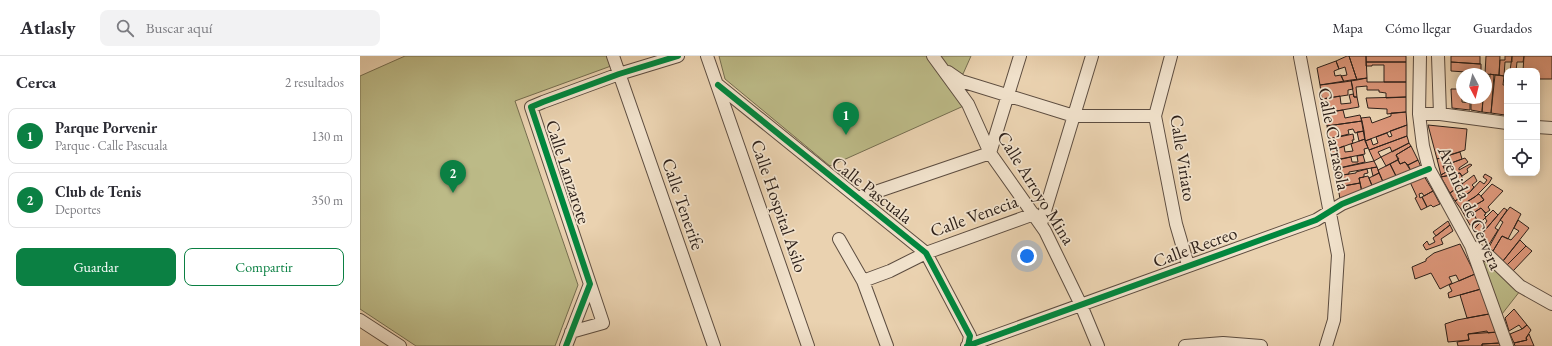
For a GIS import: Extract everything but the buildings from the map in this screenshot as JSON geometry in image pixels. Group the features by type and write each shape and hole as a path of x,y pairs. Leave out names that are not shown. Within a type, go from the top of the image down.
{"street":[{"name":"Calle Tenerife","path":"613,56 714,346"},
{"name":"Calle Lanzarote","path":"571,332 602,323 532,107 619,74 678,56"},
{"name":"Calle Hospital Asilo","path":"707,56 808,346"},
{"name":"Calle Arroyo Mina","path":"932,56 968,104 990,153 1041,224 1081,305 1098,346"},
{"path":"858,198 990,153 1020,56"},
{"path":"1041,224 1092,56"},
{"name":"Calle Viriato","path":"1171,56 1155,116 1176,224 1188,265"},
{"name":"Calle Carrasola","path":"1300,56 1338,255 1334,320 1326,346"},
{"name":"Avenida de Cervera","path":"1420,56 1419,114 1423,146 1429,169 1471,246 1508,346"},
{"path":"1438,56 1440,114"},
{"path":"943,69 961,80 1074,116 1155,116"},
{"name":"Calle Pascuala","path":"718,86 926,253 970,336 967,346"},
{"path":"1419,114 1440,114 1504,123"},
{"path":"1540,127 1552,128"},
{"name":"Calle Recreo","path":"967,346 1316,220 1342,204 1429,169"},
{"name":"Calle Venecia","path":"863,281 890,271 926,253 1034,214"},
{"path":"839,239 863,281 887,346"},
{"path":"1471,246 1490,258 1520,286 1552,304"},
{"path":"566,346 590,284"},
{"path":"360,320 400,346"},
{"path":"1185,346 1217,345 1222,343 1260,346"}],"shaded area":[{"path":"405,56 607,56 611,66 515,101 578,285 555,346 416,346 360,309 360,76"},
{"path":"719,56 971,56 963,74 944,69 968,104 830,166 725,79"},
{"path":"1483,256 1520,291 1502,314 1479,258"}],"cycle path":[{"path":"566,346 590,284 531,107 619,74 678,56"},
{"path":"718,85 926,253 970,336 968,346"},
{"path":"967,346 1316,220 1342,204 1429,169"}],"place":[{"name":"Parque Porvenir","path":"846,135"},
{"name":"Club de Tenis","path":"453,193"}]}
